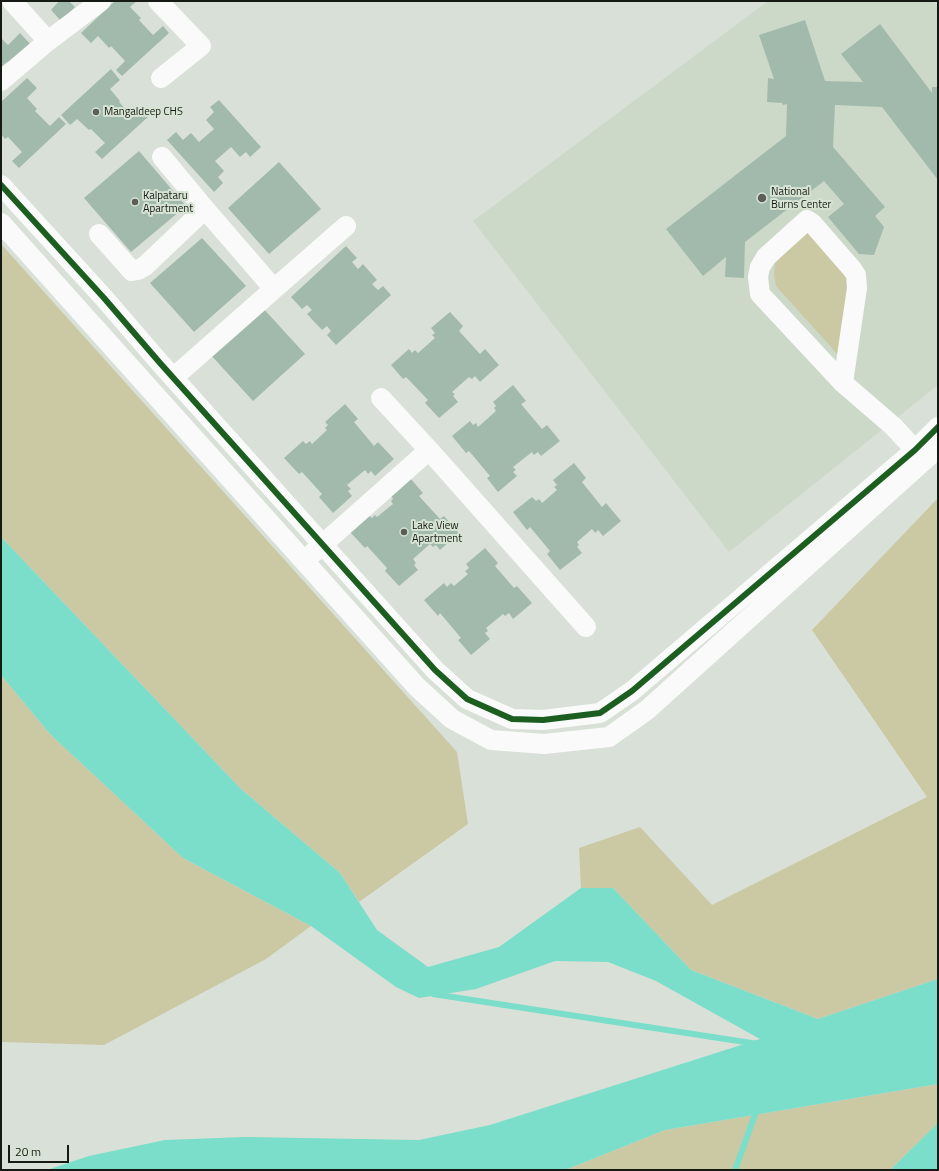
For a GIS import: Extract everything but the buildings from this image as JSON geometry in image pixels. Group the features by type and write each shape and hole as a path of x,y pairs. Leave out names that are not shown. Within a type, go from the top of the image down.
{"street":[{"path":"12,1 48,41"},
{"path":"1,81 48,41 100,1"},
{"path":"158,1 201,46 161,78"},
{"path":"162,157 274,289"},
{"path":"1,185 104,298 173,378 435,670 467,699 512,718 543,720 600,713 632,691 914,450 938,427"},
{"path":"99,234 132,271 138,270 146,266 205,209"},
{"path":"843,382 857,288 856,275 852,268 812,223 806,220 766,257 760,267 758,277 760,294 843,382 894,426 914,450"},
{"path":"1,223 417,687 452,719 491,740 508,743 544,744 609,736 641,715 938,448"},
{"path":"173,378 346,226"},
{"path":"381,398 586,627"},
{"path":"304,561 429,450"},
{"path":"508,743 512,718"}],"shaded area":[{"path":"768,1 933,1 938,6 938,385 729,552 473,221"},
{"path":"806,227 849,274 840,357 776,286 774,273 775,264"},
{"path":"1,244 457,752 468,824 359,902 340,873 241,789 1,537"},
{"path":"938,498 938,979 818,1019 691,970 613,888 581,888 579,848 640,827 712,905 927,797 812,630"},
{"path":"1,675 50,734 183,858 311,926 266,959 104,1045 1,1042"},
{"path":"938,1084 938,1119 935,1126 890,1170 565,1170 665,1130"}],"water":[{"path":"1,537 241,789 340,873 377,930 428,967 499,947 581,888 613,888 691,970 818,1019 938,979 938,1084 665,1130 565,1170 47,1170 89,1156 165,1140 245,1137 419,1140 490,1125 760,1039 656,981 608,962 555,961 476,989 419,998 396,987 311,926 183,858 50,734 1,675"},
{"path":"938,1119 938,1170 890,1170 935,1126"}],"waterway":[{"path":"433,994 758,1044"},
{"path":"735,1170 757,1109"}],"cycle path":[{"path":"1,185 104,298 160,363 435,670 467,699 512,719 543,720 600,713 632,691 915,450 938,427"}],"place":[{"name":"Mangaldeep CHS","path":"96,112"},
{"name":"National Burns Center","path":"762,198"},
{"name":"Kalpataru Apartment","path":"135,202"},
{"name":"Lake View Apartment","path":"404,532"}]}
